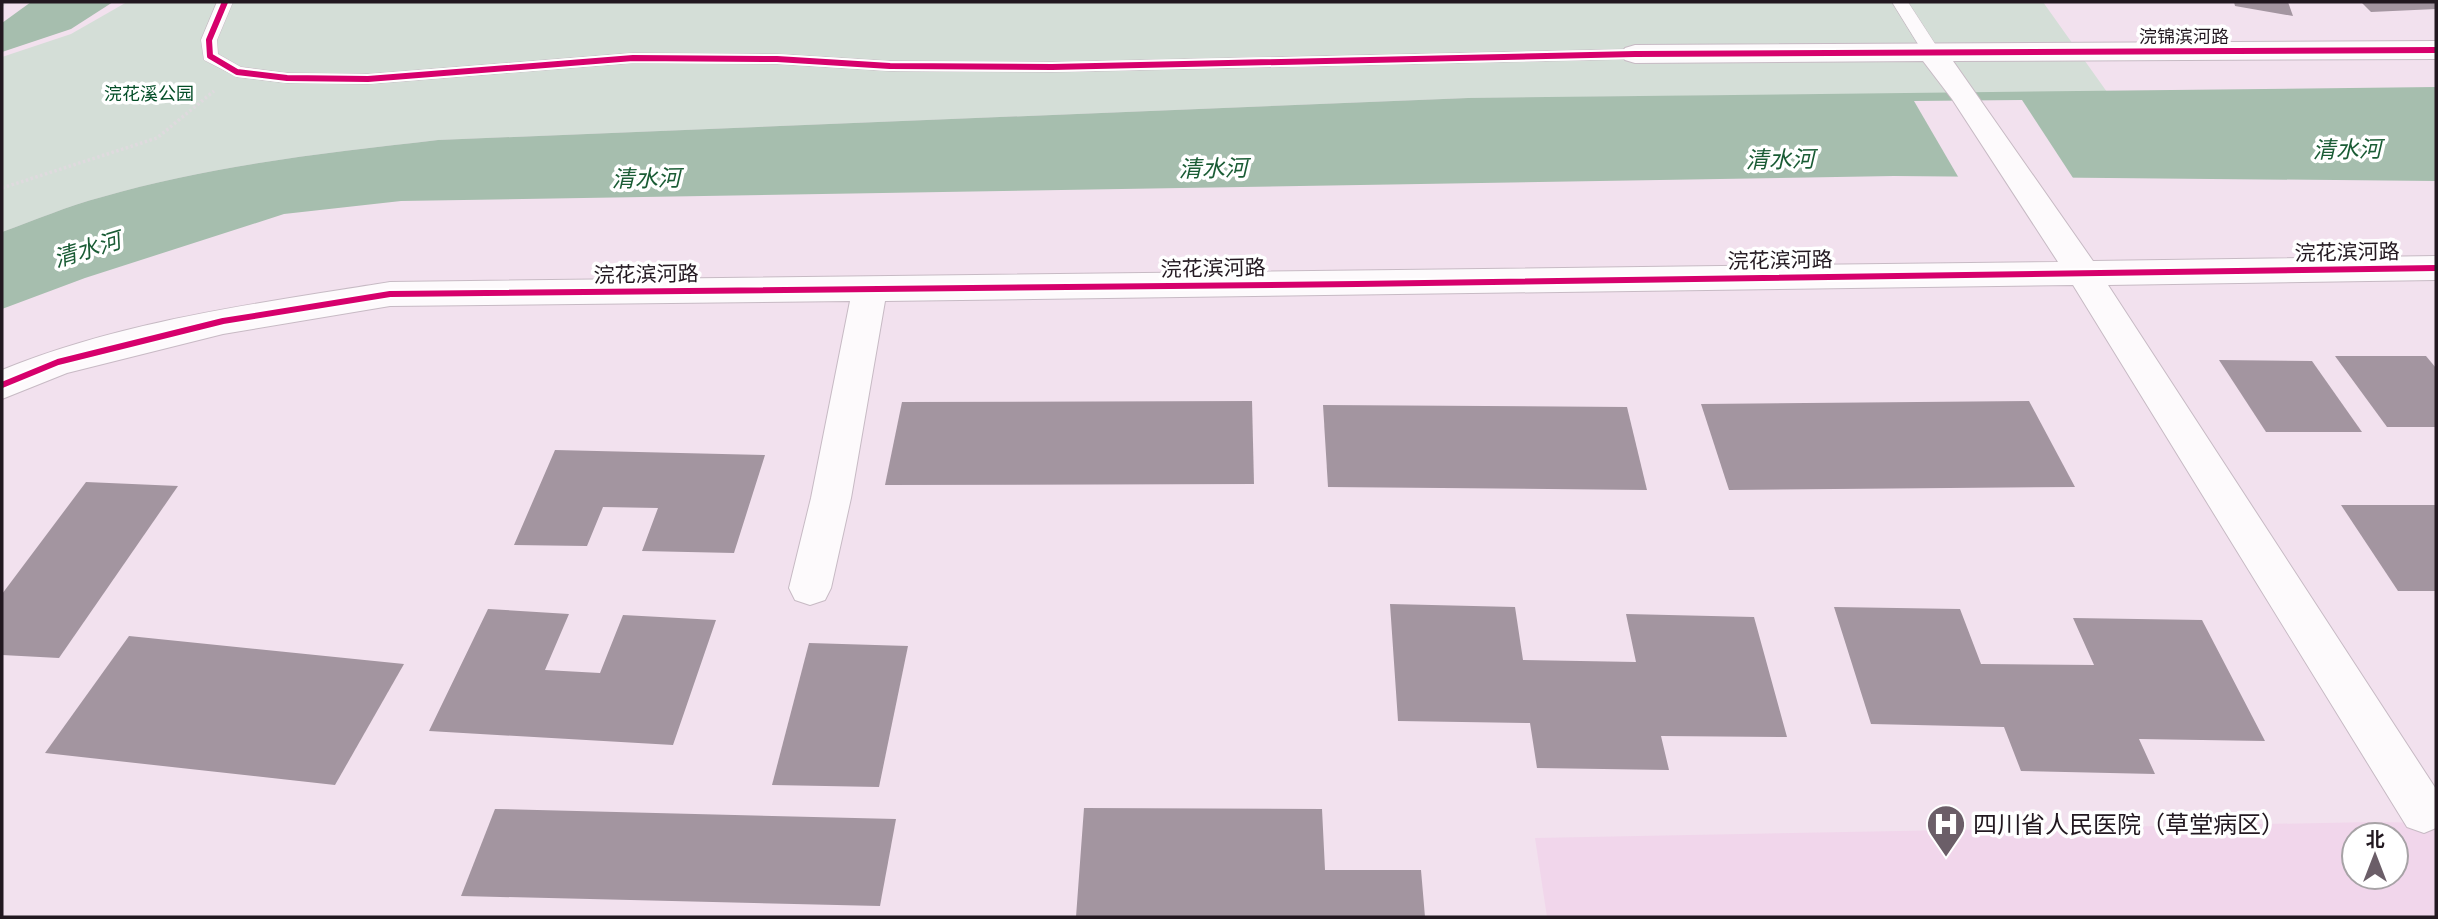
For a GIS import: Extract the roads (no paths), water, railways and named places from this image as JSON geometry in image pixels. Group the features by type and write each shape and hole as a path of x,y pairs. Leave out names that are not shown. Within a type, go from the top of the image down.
{"street":[{"name":"浣锦滨河路","path":"1635,54 2436,50"},
{"path":"1932,53 1965,95 2083,273 2424,811"},
{"name":"浣花滨河路","path":"2,385 58,362 223,321 390,294 2436,268"},
{"path":"810,589 831,498 870,289"}],"lane":[{"path":"225,2 209,40 211,56 237,72 287,78 368,79 633,58 777,59 890,66 1052,67 1635,54"},
{"path":"1900,2 1932,53"}],"water":[{"path":"31,2 113,2 71,29 2,52 2,23"},
{"name":"清水河","path":"2436,87 2436,181 1894,176 401,201 284,214 85,278 2,309 2,232 89,201 185,176 269,161 438,140 1468,98"}],"place":[{"name":"四川省人民医院（草堂病区）","path":"1946,858"}],"park label":[{"name":"浣花溪公园","path":"149,93"}]}
